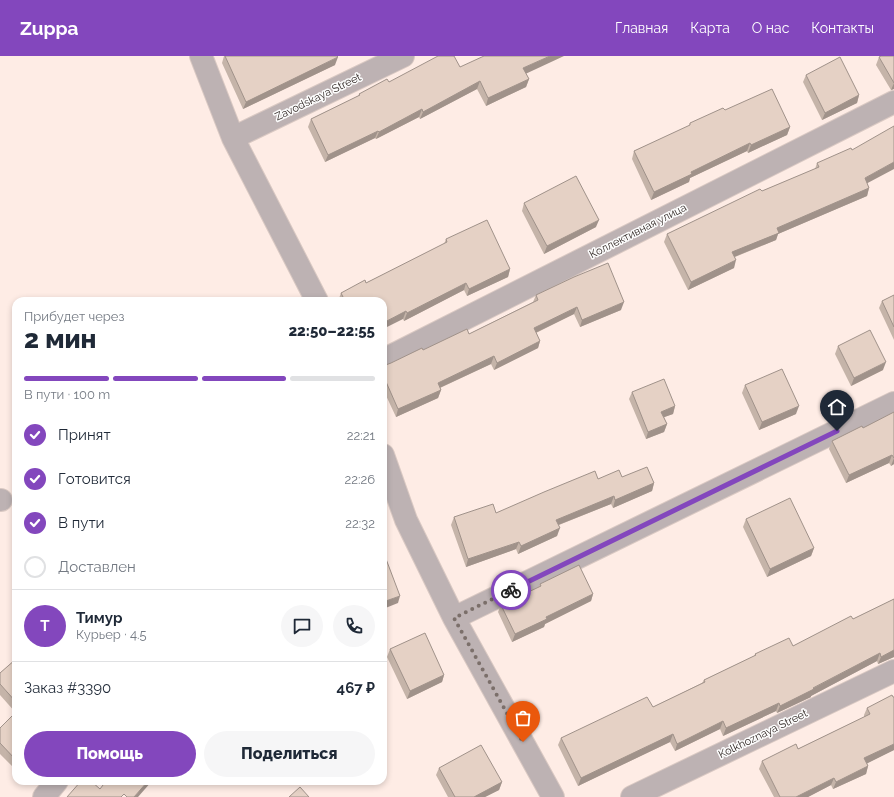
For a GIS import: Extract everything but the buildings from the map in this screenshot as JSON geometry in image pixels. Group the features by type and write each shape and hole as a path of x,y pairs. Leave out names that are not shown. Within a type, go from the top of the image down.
{"street":[{"path":"201,56 233,138 315,297"},
{"name":"Zavodskaya Street","path":"233,138 403,56"},
{"name":"Коллективная улица","path":"387,358 894,102"},
{"path":"454,618 894,403"},
{"path":"387,466 406,520 454,618 553,797"},
{"name":"Kolkhoznaya Street","path":"632,797 894,671"},
{"path":"44,797 54,785"}],"way so far":[{"path":"511,590 454,618 523,742"}],"route":[{"path":"511,590 837,431"}]}
